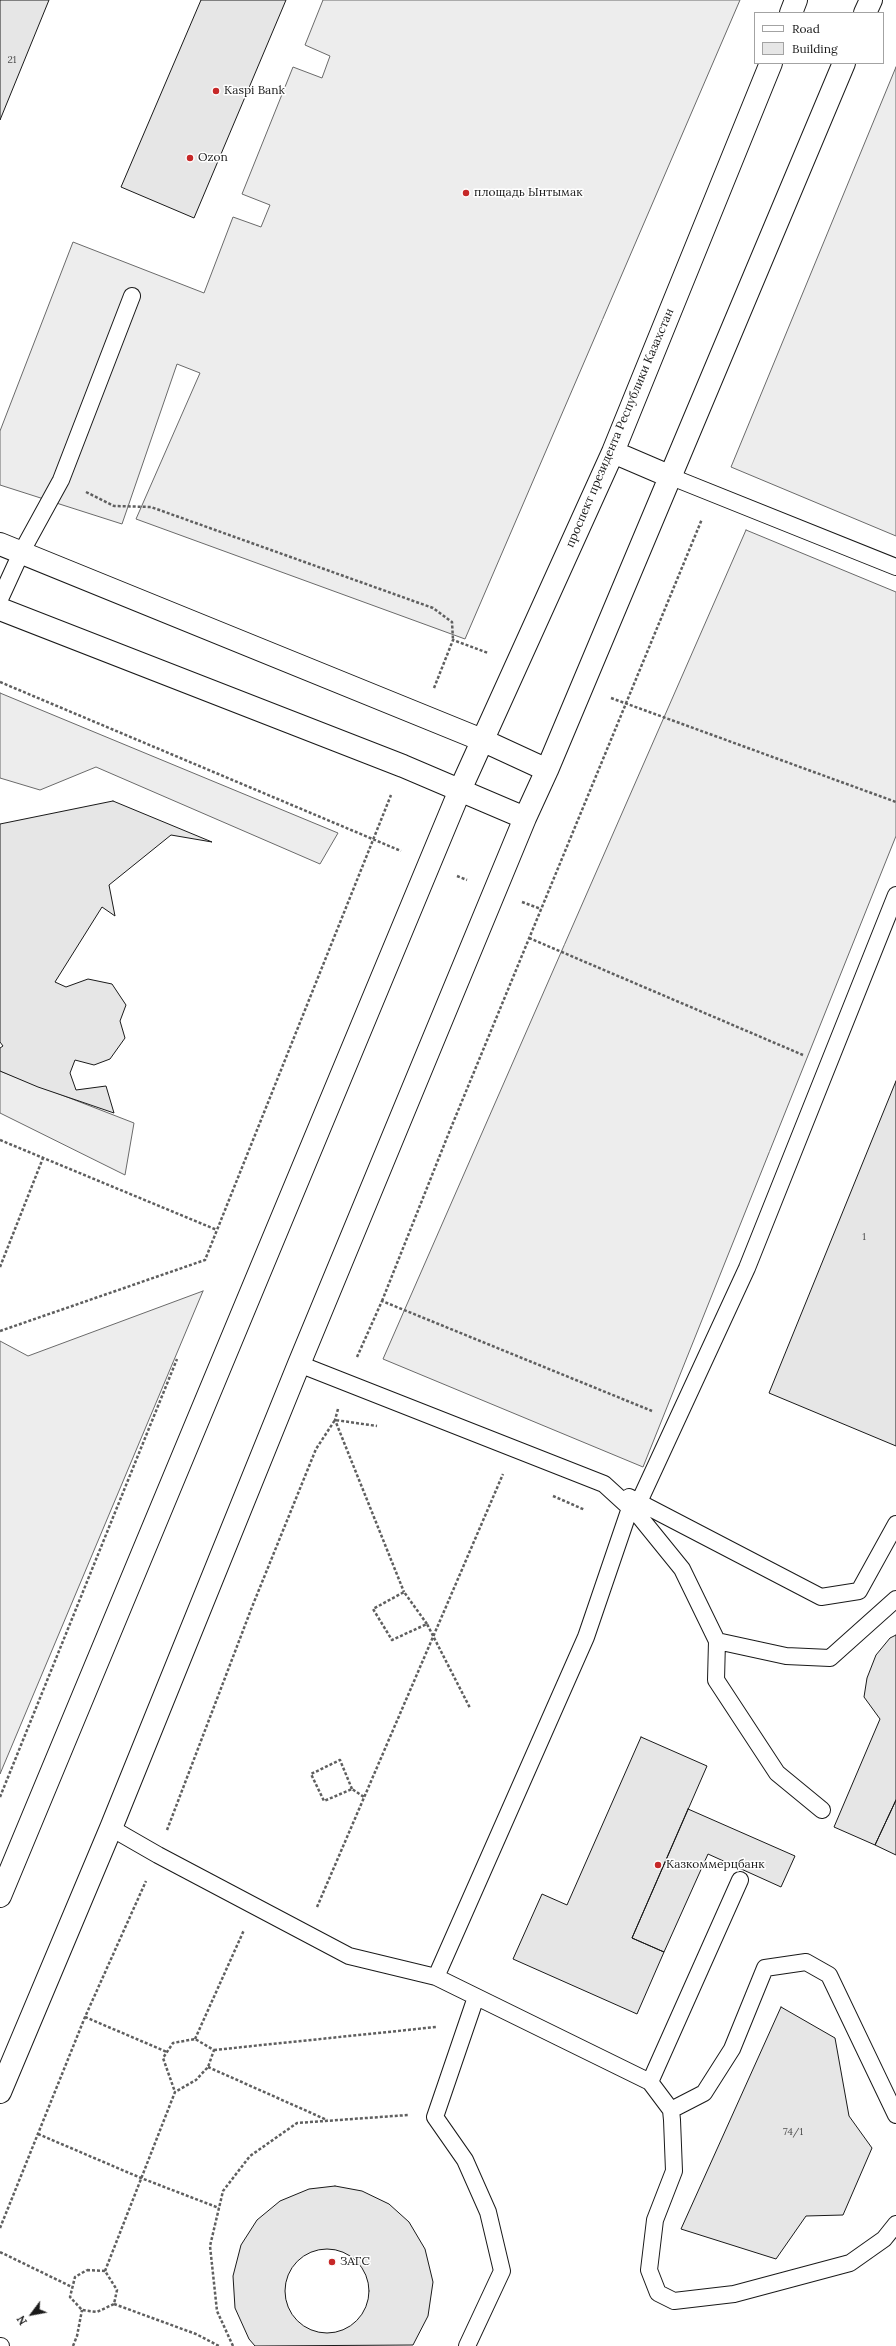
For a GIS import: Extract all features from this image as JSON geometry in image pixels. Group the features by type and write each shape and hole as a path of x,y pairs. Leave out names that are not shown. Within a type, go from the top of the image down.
{"main road":[{"path":"791,12 796,0"},
{"path":"865,12 871,0"},
{"name":"проспект президента Республики Казахстан","path":"0,1896 460,790 613,452 770,64"},
{"path":"0,2092 111,1828 299,1364 494,892 547,770 669,476 844,64"},
{"path":"613,452 669,476"},
{"path":"0,544 482,740 547,770"},
{"path":"0,609 460,790 525,818"}],"lane":[{"path":"0,599 21,553 61,480 132,296"},
{"path":"669,476 713,492 896,566"},
{"path":"436,1977 586,1637 635,1505 747,1268 829,1067 896,895"},
{"path":"299,1364 346,1381 604,1484 635,1505 821,1596 859,1591 896,1524"},
{"path":"635,1505 682,1569 717,1641 716,1680 777,1773 822,1810"},
{"path":"717,1641 786,1656 830,1658 896,1599"},
{"path":"111,1828 254,1907 349,1956 436,1977 650,2082 671,2110 674,2171 655,2220 649,2270 658,2293 674,2301 734,2294 850,2263 884,2239 896,2224"},
{"path":"650,2082 740,1880"},
{"path":"671,2110 704,2093 732,2049 766,1968 806,1962 829,1975 896,2115"},
{"path":"467,2346 502,2271 488,2212 465,2160 435,2117 476,1997"}],"path":[{"path":"61,480 114,506 151,507 433,608 452,622 452,640"},
{"path":"0,2228 85,2017 158,1855 252,1607 316,1449 335,1420 346,1381 382,1301 529,938 713,492"},
{"path":"0,682 494,892 541,909"},
{"path":"529,938 829,1067"},
{"path":"0,1140 217,1230"},
{"path":"0,1267 42,1158"},
{"path":"382,1301 676,1421"},
{"path":"0,1797 177,1359"},
{"path":"335,1420 385,1427"},
{"path":"335,1420 404,1592 427,1624 470,1708"},
{"path":"496,1471 510,1477"},
{"path":"306,1934 503,1474"},
{"path":"551,1495 585,1510"},
{"path":"404,1592 374,1609 392,1640 427,1624"},
{"path":"352,1789 324,1801 311,1774 340,1760 352,1789 364,1797"},
{"path":"195,2039 254,1907"},
{"path":"85,2017 168,2052"},
{"path":"175,2092 163,2058 173,2043 195,2039 214,2050 436,2026 461,2039"},
{"path":"105,2270 175,2092 196,2080 208,2067 214,2050"},
{"path":"208,2067 328,2120"},
{"path":"233,2346 217,2311 210,2246 223,2191 250,2156 296,2123 405,2115 435,2117"},
{"path":"38,2134 141,2178 219,2208"},
{"path":"0,2252 72,2287"},
{"path":"105,2270 87,2270 75,2277 70,2297 82,2310 97,2312 114,2304 196,2334 219,2346"},
{"path":"105,2270 117,2290 114,2304"},
{"path":"73,2346 77,2336 82,2310"}],"shaded area":[{"name":"площадь Ынтымак","path":"323,0 740,0 465,639 136,519 200,373 177,364 122,524 0,485 0,431 73,242 204,293 233,217 261,227 270,205 242,194 293,67 322,78 330,56 305,45"},
{"path":"896,67 896,536 731,467"},
{"path":"746,530 896,592 896,836 643,1467 383,1359"},
{"path":"0,693 338,833 320,864 96,767 40,790 0,778"},
{"path":"0,1071 134,1123 125,1175 0,1113"},
{"path":"203,1291 0,1774 0,1341 28,1356"}],"building":[{"path":"0,0 49,0 0,120"},
{"path":"201,0 286,0 194,218 121,187"},
{"path":"113,801 212,842 171,835 109,885 115,916 102,907 55,982 66,987 88,979 112,984 126,1005 120,1021 125,1038 110,1059 94,1065 75,1060 70,1073 76,1090 106,1086 114,1113 38,1087 0,1071 0,1048 3,1046 0,1042 0,824"},
{"path":"896,1081 896,1446 769,1393"},
{"path":"896,1635 896,1800 875,1845 834,1827 880,1719 864,1697 867,1678 876,1655 890,1638"},
{"path":"641,1737 707,1766 632,1938 664,1952 637,2014 513,1959 542,1894 567,1905"},
{"path":"896,1800 896,1855 875,1845"},
{"path":"688,1809 795,1856 781,1887 708,1854 664,1952 632,1938"},
{"path":"781,2007 835,2038 849,2116 872,2148 843,2215 806,2216 776,2259 681,2229"},
{"name":"ЗАГС","path":"335,2186 362,2191 389,2204 409,2222 425,2249 433,2282 428,2316 413,2345 255,2346 249,2339 235,2308 233,2276 241,2245 257,2220 280,2201 309,2189"},
{"path":"327,2249 335,2250 350,2256 362,2268 368,2283 368,2299 362,2314 350,2326 335,2332 327,2333 319,2332 304,2326 292,2314 286,2299 285,2291 286,2283 292,2268 304,2256 319,2250"}],"place":[{"name":"Kaspi Bank","path":"216,91"},
{"name":"Ozon","path":"190,158"},
{"name":"площадь Ынтымак","path":"466,193"},
{"name":"Казкоммерцбанк","path":"658,1865"},
{"name":"ЗАГС","path":"332,2262"}]}
